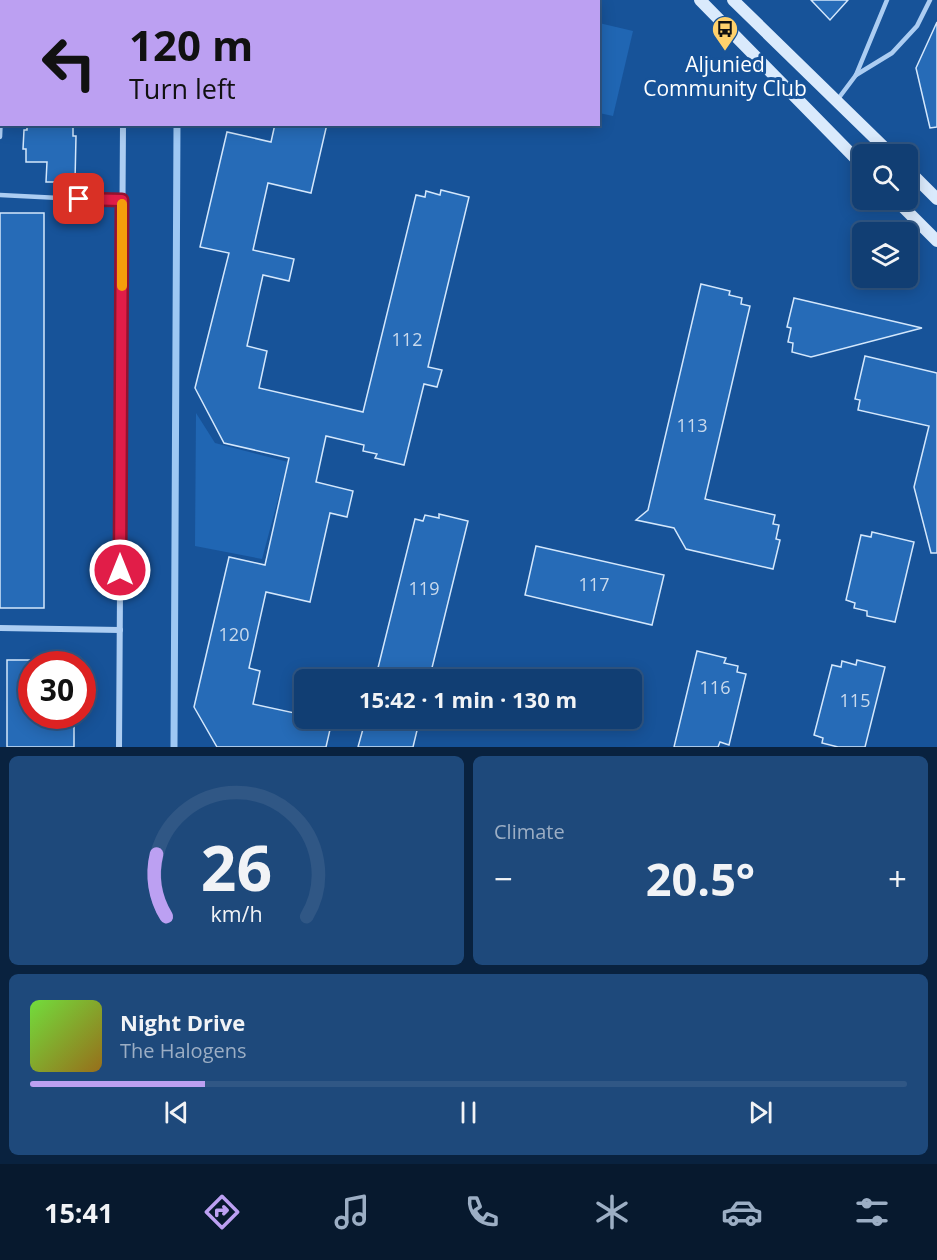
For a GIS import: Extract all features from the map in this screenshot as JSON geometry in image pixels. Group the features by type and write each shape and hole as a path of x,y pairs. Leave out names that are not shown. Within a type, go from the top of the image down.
{"main road":[{"path":"700,0 852,155"},
{"path":"733,0 881,144"},
{"path":"918,180 937,199"},
{"path":"906,210 937,241"}],"street":[{"path":"119,747 123,126"},
{"path":"0,628 120,630"}],"lane":[{"path":"836,101 856,75 887,0"},
{"path":"856,75 891,53 917,26 930,0"},
{"path":"0,195 122,200"}],"shaded area":[{"path":"600,23 633,31 613,116 600,113"},
{"path":"196,413 215,443 288,462 262,559 195,546"}],"building":[{"path":"811,0 848,0 830,20"},
{"path":"937,22 937,127 930,128 916,68"},
{"path":"27,126 73,126 73,136 76,136 75,182 46,182 47,162 26,162 26,149 23,149 24,130 27,130"},
{"path":"275,126 327,126 311,193 268,183 253,250 294,259 289,281 263,275 247,346 267,351 259,388 363,412 416,195 425,197 426,191 440,195 441,190 469,197 428,367 442,370 437,387 424,384 404,465 375,458 377,454 363,451 364,445 326,436 316,482 353,491 347,517 330,513 310,602 266,592 249,668 260,671 253,704 294,713 294,729 330,729 326,747 217,747 194,707 229,557 265,565 289,458 224,443 195,388 229,253 200,247 227,132 271,142"},
{"path":"0,213 44,213 44,608 0,608"},
{"path":"701,284 730,291 729,295 742,298 741,304 750,306 705,499 775,515 773,524 779,525 776,539 780,540 773,569 686,549 674,528 636,520 648,510"},
{"path":"794,298 922,328 811,357 792,352 793,343 788,342 791,328 787,327"},
{"path":"865,356 937,373 937,553 931,553 914,487 929,426 858,410 860,400 855,399"},
{"path":"439,514 468,521 432,669 378,669 415,519 423,521 425,515 439,518"},
{"path":"872,532 914,542 895,622 867,616 867,611 854,608 855,603 846,600 861,535 871,537"},
{"path":"536,546 664,575 652,625 525,595"},
{"path":"697,651 726,658 724,663 738,666 737,672 746,674 729,745 720,742 718,747 674,747"},
{"path":"7,660 18,660 18,729 74,729 74,747 7,747"},
{"path":"857,660 885,667 865,747 838,747 822,743 823,738 814,735 832,665 841,667 842,661 856,665"},
{"path":"363,729 417,729 413,747 358,747"}],"waterway":[{"path":"174,747 177,126"}],"slow traffic":[{"path":"122,204 122,286"}],"place":[{"name":"Aljunied Community Club","path":"725,52"}],"route":[{"path":"79,199 122,200 120,570"}]}
